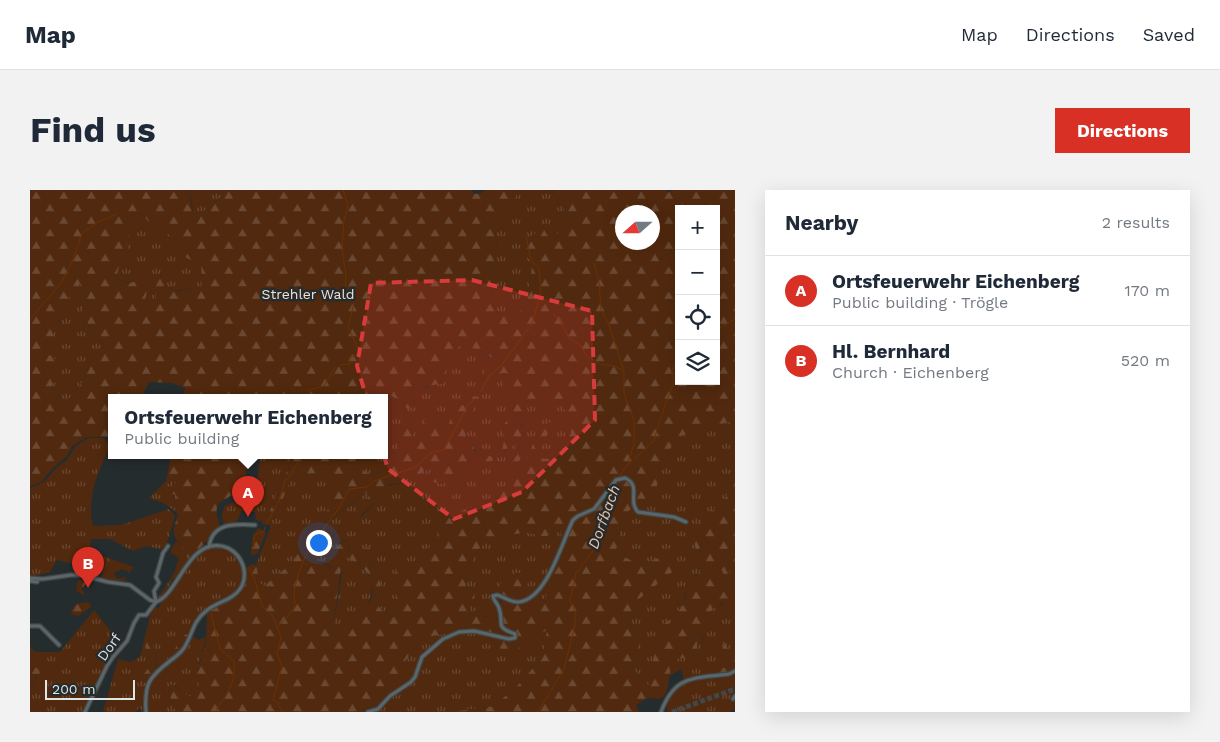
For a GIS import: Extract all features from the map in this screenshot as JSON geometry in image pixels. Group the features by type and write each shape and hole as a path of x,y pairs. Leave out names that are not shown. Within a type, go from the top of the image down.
{"street":[{"path":"368,712 378,709 390,696 411,682 415,677 422,657 443,639 459,632 474,631 509,639 515,638 515,634 502,628 499,608 493,600 493,596 497,595 517,602 528,599 536,593 554,565 573,520 594,510 611,484 619,478 628,479 633,485 634,506 638,512 674,517 686,522"},
{"name":"Dorf","path":"85,712 113,657 131,634 137,618 149,613 156,602 163,598 196,554 209,547 213,536 222,526 238,524 255,525"},
{"path":"30,580 38,581 39,579 78,575 130,585 150,600 156,602 154,591 158,583 156,577 162,552 168,546"},
{"path":"146,712 145,696 152,676 185,648 200,616 207,609 228,599 241,587 244,569 240,558 232,550 224,546 209,547"},
{"path":"30,626 40,626 59,645"},
{"path":"661,712 670,691 680,683 729,674 735,671"}],"highlighted area":[{"path":"472,280 592,311 595,420 522,492 454,519 388,469 357,366 371,283"}],"green space":[{"name":"Strehler Wald","path":"30,190 189,190 193,215 211,208 227,190 472,190 474,194 482,193 484,190 517,190 518,192 509,207 492,223 497,244 489,278 493,288 491,304 500,316 516,315 527,304 532,266 521,243 543,228 553,245 564,225 565,194 549,190 666,190 667,193 673,190 735,190 735,420 677,437 661,465 657,486 648,501 631,509 623,520 616,552 641,566 680,547 672,572 633,604 629,622 637,641 636,657 632,667 643,682 649,685 648,677 663,624 672,619 668,626 672,626 680,620 676,614 683,605 688,588 704,566 710,546 704,536 698,553 693,541 695,534 693,530 726,497 735,475 735,566 729,566 730,573 727,575 727,582 723,580 724,573 721,570 714,576 715,581 725,593 735,593 735,606 731,599 722,597 724,603 702,618 707,622 698,632 707,642 708,647 701,641 697,644 697,650 689,654 687,652 695,638 689,637 673,653 685,653 686,658 671,659 666,693 659,699 648,698 636,705 639,712 451,712 494,706 518,685 543,657 547,630 514,651 503,651 477,628 422,638 403,664 406,679 377,706 361,710 361,712 176,712 168,691 169,684 186,695 198,697 199,694 199,687 193,670 194,666 200,664 202,653 206,646 207,614 238,592 245,578 246,568 252,564 256,565 260,583 264,586 293,562 305,540 313,539 326,522 326,512 329,508 326,505 328,496 337,486 333,481 335,475 329,473 295,474 278,509 269,520 266,519 276,498 276,491 289,468 290,459 356,459 353,467 356,471 365,471 372,476 388,468 397,455 401,421 406,417 409,418 414,439 422,435 428,410 445,427 448,427 453,411 457,406 464,404 473,396 479,397 466,426 466,436 472,439 475,453 478,457 490,456 493,458 492,462 470,468 446,483 440,484 428,479 440,467 427,469 405,482 390,484 379,491 378,500 361,515 341,540 321,545 313,551 312,557 319,555 317,561 336,569 339,565 341,568 333,627 334,635 337,637 351,629 371,599 373,591 369,575 359,564 349,559 344,549 336,551 335,557 333,548 348,540 350,544 348,549 350,551 372,548 368,558 379,578 378,605 385,613 393,617 400,613 400,606 394,588 396,567 415,569 451,515 501,495 513,474 511,466 503,463 517,456 516,444 505,450 499,459 504,439 503,426 508,419 514,419 516,416 503,385 507,373 501,373 499,379 483,379 486,367 496,360 477,349 459,346 449,358 446,375 442,384 417,389 413,394 413,407 409,409 388,394 184,394 185,388 172,383 149,382 143,394 108,394 108,437 87,437 72,446 67,456 41,482 30,486","holes":["133,213 141,213 148,221 176,239 181,255 201,262 202,288 165,293 163,276 156,279 156,300 145,300 148,277 140,274 135,282 128,283 116,279 119,267 128,256 125,241 129,237","80,284 84,314 90,330 105,345 90,359 85,378 71,398 59,399 51,388 56,380 61,364 47,353 53,343 53,325 59,322 66,301","558,399 566,411 571,433 558,456 544,459 537,452 552,427 553,423 549,422 533,444 525,465 520,468 518,463 525,449 519,440 527,427 527,425 523,429 521,427 527,405 529,403","366,493 369,493 368,498 339,532 332,538 323,541 324,532 333,519","556,530 561,531 563,543 548,574 551,580 545,599 523,600 523,592 531,577 526,573 516,573 509,580 502,578 500,618 471,615 470,601 474,600 475,592 466,587 465,578 471,575 467,568 480,548 490,541 512,534 532,533 548,536"]},
{"path":"189,190 227,190 211,208 193,215"},
{"path":"517,190 549,190 565,194 564,225 557,235 553,246 532,266 527,304 516,315 500,316 491,304 493,288 489,278 497,244 492,223 509,207 518,192"},
{"path":"535,190 549,190 538,196"},
{"path":"133,212 141,213 148,221 176,239 191,260 201,261 202,289 179,290 165,294 162,276 156,279 156,300 145,300 148,287 116,279 119,267 128,256 125,241 129,237"},
{"path":"80,283 84,314 90,330 105,345 90,359 85,378 71,398 59,399 51,388 56,380 47,353 53,343 53,325 59,322 66,301"},
{"path":"459,346 477,349 497,360 501,373 507,373 505,379 516,417 508,432 499,459 505,451 516,443 517,457 504,463 511,466 513,475 501,495 451,515 415,569 394,588 400,606 400,613 393,617 380,608 378,604 379,578 368,557 372,548 350,551 348,546 350,544 344,541 336,546 336,551 344,549 365,571 370,577 372,584 372,592 360,618 349,631 337,637 334,635 333,627 342,573 340,565 336,569 317,561 318,554 312,557 316,547 327,545 365,513 378,500 379,490 382,488 407,481 427,470 441,466 431,475 451,482 483,458 478,457 474,445 466,433 468,421 478,400 461,406 448,427 428,411 422,435 414,439 409,418 401,421 397,455 388,468 371,476 365,471 356,471 353,467 356,459 388,459 388,397 402,403 414,402 413,394 417,389 430,387 446,375 449,358"},
{"path":"558,399 566,411 572,433 558,456 544,459 537,452 541,441 550,432 533,444 525,465 520,468 518,463 523,454 524,446 519,440 524,433 522,421 524,409 529,403"},
{"path":"735,420 735,475 726,497 695,534 699,552 704,536 710,546 704,566 685,595 683,605 678,611 680,619 677,624 668,627 671,620 659,643 651,668 649,686 643,682 632,667 636,657 637,641 629,621 633,604 672,572 679,548 641,566 616,552 622,519 635,504 657,486 661,465 677,437"},
{"path":"88,438 103,438 108,443 108,452 94,485 92,496 91,516 93,526 121,525 169,509 175,516 167,543 162,549 146,546 133,551 110,539 91,539 90,552 111,559 107,572 57,560 50,572 35,576 30,575 30,488 44,482 57,467 67,460 75,447"},
{"path":"170,459 242,459 242,462 247,463 245,478 241,486 234,494 219,503 217,515 220,527 189,560 184,548 174,534 178,514 175,511 175,495 171,493 173,483 180,485 183,475 180,474 168,484 166,481"},
{"path":"260,459 290,459 289,468 276,491 276,498 266,519 279,507 295,474 329,473 335,475 337,486 326,521 313,539 305,540 293,562 264,586 260,583 256,565 270,525 262,524 262,521 256,520 255,512 241,511 236,523 224,524 222,516 224,507 251,494 257,484"},
{"path":"180,474 184,475 180,486 174,483 175,511 163,503 149,498 166,481 168,484"},
{"path":"366,493 370,495 366,501 342,528 333,536 322,541 324,532 333,519"},
{"path":"259,528 266,533 257,554 251,555 253,537"},
{"path":"556,530 561,531 563,543 546,599 523,600 523,592 530,577 509,580 502,578 500,618 471,615 465,578 470,575 467,568 482,545 494,539 512,534 533,533 548,536"},
{"path":"176,541 182,545 189,560 175,579 173,578 160,598 158,598 174,573 179,558 170,552"},
{"path":"217,547 229,550 239,559 243,572 235,592 203,610 197,617 188,637 175,654 183,645 180,651 157,669 156,653 147,654 152,663 144,674 143,682 146,683 144,712 141,712 142,710 139,708 136,712 103,712 118,659 130,662 140,657 154,607 159,608 163,599 193,559 209,549"},
{"path":"111,559 134,567 129,573 123,569 114,573 117,579 124,577 127,580 119,582 101,579 103,572 96,570 95,574 93,574 93,569 107,572"},
{"path":"729,565 735,566 735,593 725,593 715,581 714,576 720,570 727,575"},
{"path":"86,579 86,584 81,589 84,595 76,591 78,580"},
{"path":"721,596 731,599 735,606 735,659 730,666 718,669 715,667 714,671 716,674 684,680 681,669 668,677 671,659 686,658 672,653 690,637 695,638 687,652 701,641 707,646 704,638 698,632 707,622 701,619 716,607 724,604"},
{"path":"89,602 91,607 78,616 71,614 76,604"},
{"path":"94,610 121,644 102,673 83,712 30,712 30,688 37,678 30,670 30,646 35,652 60,652"},
{"path":"724,625 729,631 728,639 725,642 728,649 727,654 725,653 723,642 712,641 712,638 717,640 721,637 722,634 717,632"},
{"path":"477,628 503,651 548,630 543,657 518,685 494,706 451,712 361,712 361,710 377,706 422,638"},
{"path":"188,634 183,645 175,654 179,641"},
{"path":"192,636 198,640 205,637 199,668 200,694 198,697 188,696 175,685 168,691 176,712 147,712 147,693 152,678 183,652"},
{"path":"148,641 155,650 157,669 146,683 143,682 144,674 152,663 145,649"},
{"path":"735,659 735,669 728,672 717,673 709,667 719,669 730,666"},
{"path":"35,667 41,670 30,688 30,670"},
{"path":"735,673 735,709 729,712 668,712 666,703 674,689 686,682"}],"waterway":[{"path":"341,365 350,364 349,358 360,353 348,327 354,303 345,291 346,276 342,249 344,220 348,205 343,190"},
{"path":"30,319 61,283 73,260 82,233 98,222 117,214"},
{"path":"481,391 489,376 501,366 532,324 541,292 539,268 531,261 526,236"},
{"path":"594,263 599,282 601,310 608,322 624,371 624,394 634,420 634,444 628,462"},
{"path":"553,314 558,318"},
{"path":"559,319 569,338 581,346 585,354 599,364 615,366 622,370"},
{"name":"Dorfbach","path":"720,328 735,319"},
{"name":"Dorfbach","path":"660,420 674,381 671,372 675,366"},
{"path":"308,394 309,390 324,386 335,367"},
{"path":"319,535 337,511 349,489 367,487 374,481 416,467 430,453 444,450 467,407 476,397"},
{"name":"Dorfbach","path":"634,459 654,441 659,423"},
{"path":"266,524 279,501 285,480 291,475 300,459"},
{"name":"Dorfbach","path":"619,477 632,461"},
{"name":"Dorfbach","path":"538,712 564,669 575,625 575,611 570,601 576,573 593,551 599,528 613,502 613,492 618,481"},
{"path":"254,547 254,535 264,531 265,527"},
{"path":"278,626 293,610 295,604 294,592 300,570 317,538"},
{"path":"249,567 262,606 273,616 281,637 277,654 282,666 273,700 279,703 278,705 283,712"},
{"path":"211,613 220,649 234,661 232,682 227,694 215,712"}],"tunnel":[{"path":"672,712 735,689"}],"place":[{"name":"Ortsfeuerwehr Eichenberg","path":"248,517"},
{"name":"Hl. Bernhard","path":"88,588"}]}
